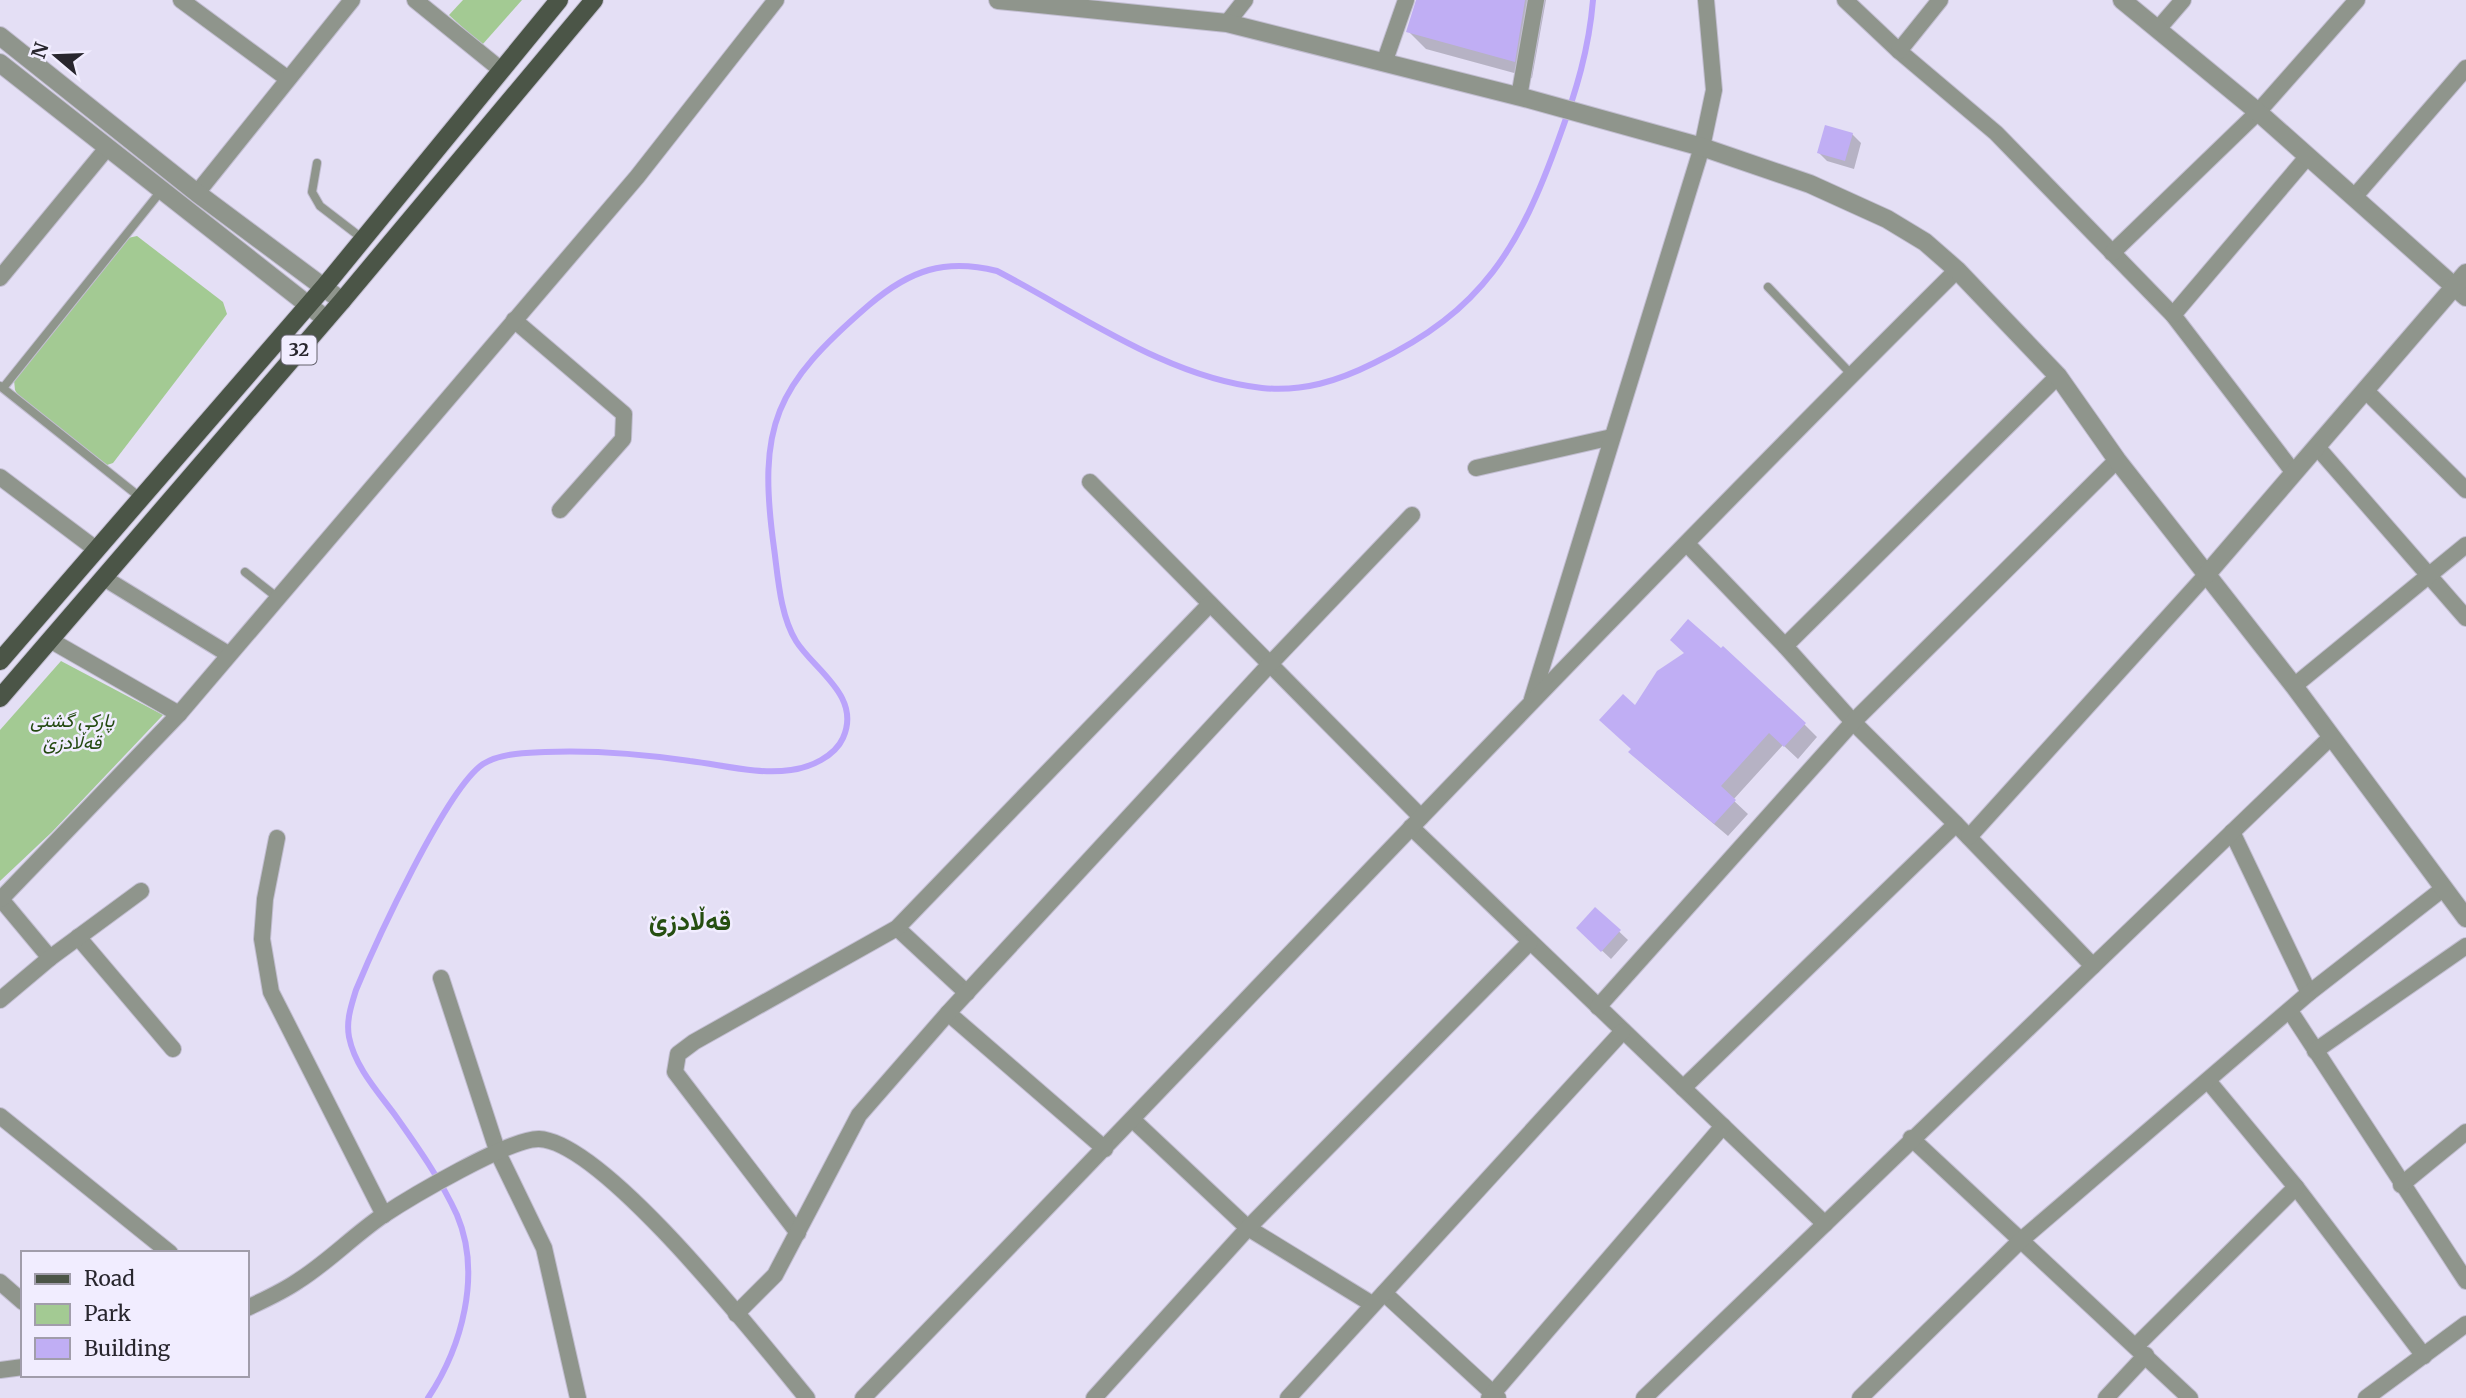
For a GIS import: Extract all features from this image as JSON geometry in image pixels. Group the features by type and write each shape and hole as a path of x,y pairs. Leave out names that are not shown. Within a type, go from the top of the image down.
{"main road":[{"name":"32","path":"0,660 324,287 559,0"},
{"name":"32","path":"0,698 342,301 594,0"}],"street":[{"path":"181,0 288,79"},
{"path":"197,193 352,0"},
{"path":"415,0 500,69"},
{"path":"50,958 0,899 178,714 637,177 776,0"},
{"path":"998,0 1227,23 1522,98 1702,148 1850,200 1925,242 1957,270 2058,376 2117,460 2294,686 2466,918"},
{"path":"1227,23 1245,0"},
{"path":"1384,63 1406,0"},
{"path":"1522,98 1536,0"},
{"path":"1531,701 1702,148 1714,90 1706,0"},
{"path":"1844,0 1899,51 1996,132 2173,315 2294,473"},
{"path":"1899,51 1940,0"},
{"path":"1969,837 2207,573 2365,390 2462,286 2122,0"},
{"path":"2158,29 2183,0"},
{"path":"2112,253 2258,112 2357,0"},
{"path":"0,36 197,193 342,301"},
{"path":"0,63 326,319"},
{"path":"2355,197 2466,68"},
{"path":"0,278 107,148"},
{"path":"2173,315 2308,156"},
{"path":"863,1398 1133,1120 1531,701 1957,270"},
{"path":"514,320 624,414 623,439 560,510"},
{"path":"1785,646 2058,376"},
{"path":"2365,390 2466,490"},
{"path":"1476,468 1612,437"},
{"path":"2317,447 2466,618"},
{"path":"1598,1007 1853,722 2117,460"},
{"path":"0,477 97,550"},
{"path":"1090,482 1270,664 1530,942 1825,1224"},
{"path":"736,1314 775,1275 859,1115 948,1013 1270,664 1412,515"},
{"path":"1688,545 1853,722 2094,966"},
{"path":"2294,686 2466,545"},
{"path":"104,578 228,654"},
{"path":"797,1233 675,1072 678,1054 694,1042 897,928 1210,604"},
{"path":"50,640 178,714"},
{"path":"0,668 17,678"},
{"path":"1644,1398 1911,1138 2331,737"},
{"path":"1683,1088 1956,824"},
{"path":"2232,832 2309,993"},
{"path":"277,838 265,899 262,939 271,992 384,1215"},
{"path":"1860,1398 2020,1241 2309,993 2444,888"},
{"path":"0,1000 50,958 141,891"},
{"path":"897,928 967,993"},
{"path":"78,937 173,1049"},
{"path":"1094,1398 1248,1228 1530,942"},
{"path":"2315,1051 2466,946"},
{"path":"441,978 498,1153 544,1248 578,1398"},
{"path":"2290,1011 2466,1281"},
{"path":"948,1013 1105,1149"},
{"path":"1288,1398 1623,1031"},
{"path":"2208,1082 2296,1187 2424,1356"},
{"path":"0,1116 168,1251"},
{"path":"1133,1120 1248,1228 1378,1298 1494,1397 1723,1126"},
{"path":"2401,1185 2466,1132"},
{"path":"1911,1138 2190,1398"},
{"path":"248,1307 297,1282 384,1215 470,1166 524,1141 542,1139 579,1158 645,1209 807,1398"},
{"path":"2106,1398 2141,1351 2296,1187"},
{"path":"0,1282 21,1300"},
{"path":"2376,1395 2466,1324"},
{"path":"0,1370 21,1367"}],"lane":[{"path":"317,163 312,192 320,206 363,239"},
{"path":"141,498 1,387 162,190"},
{"path":"1768,287 1852,375"},
{"path":"245,572 278,598"}],"green space":[{"path":"463,0 522,0 482,45 449,15"},
{"path":"137,236 223,302 227,314 113,463 107,465 19,397 14,380 128,238"},
{"name":"پارکی گشتی قەڵادزێ","path":"61,661 163,715 52,832 0,881 0,730"}],"building":[{"path":"1416,0 1525,0 1515,62 1406,32"},
{"path":"1825,125 1853,133 1845,161 1817,153"},
{"path":"1688,619 1721,648 1723,646 1806,723 1784,747 1769,733 1721,786 1736,800 1714,824 1628,752 1631,749 1599,720 1623,694 1635,705 1657,671 1684,653 1670,640"},
{"path":"1595,907 1621,930 1601,952 1576,928"}],"waterway":[{"path":"428,1398 450,1356 465,1310 468,1261 464,1238 457,1215 436,1176 356,1059 348,1025 356,990 413,869 450,803 468,779 490,760 521,753 599,752 779,771 814,764 828,756 839,744 847,723 846,709 833,685 796,641 786,620 778,583 769,506 768,470 772,438 780,411 793,385 812,360 869,305 899,283 929,270 961,266 997,271 1125,342 1193,372 1227,382 1277,389 1306,387 1361,369 1412,343 1443,321 1470,298 1493,272 1512,243 1544,177 1571,104 1585,53 1593,0"}],"district":[{"name":"قەڵادزێ","path":"690,921"}]}
